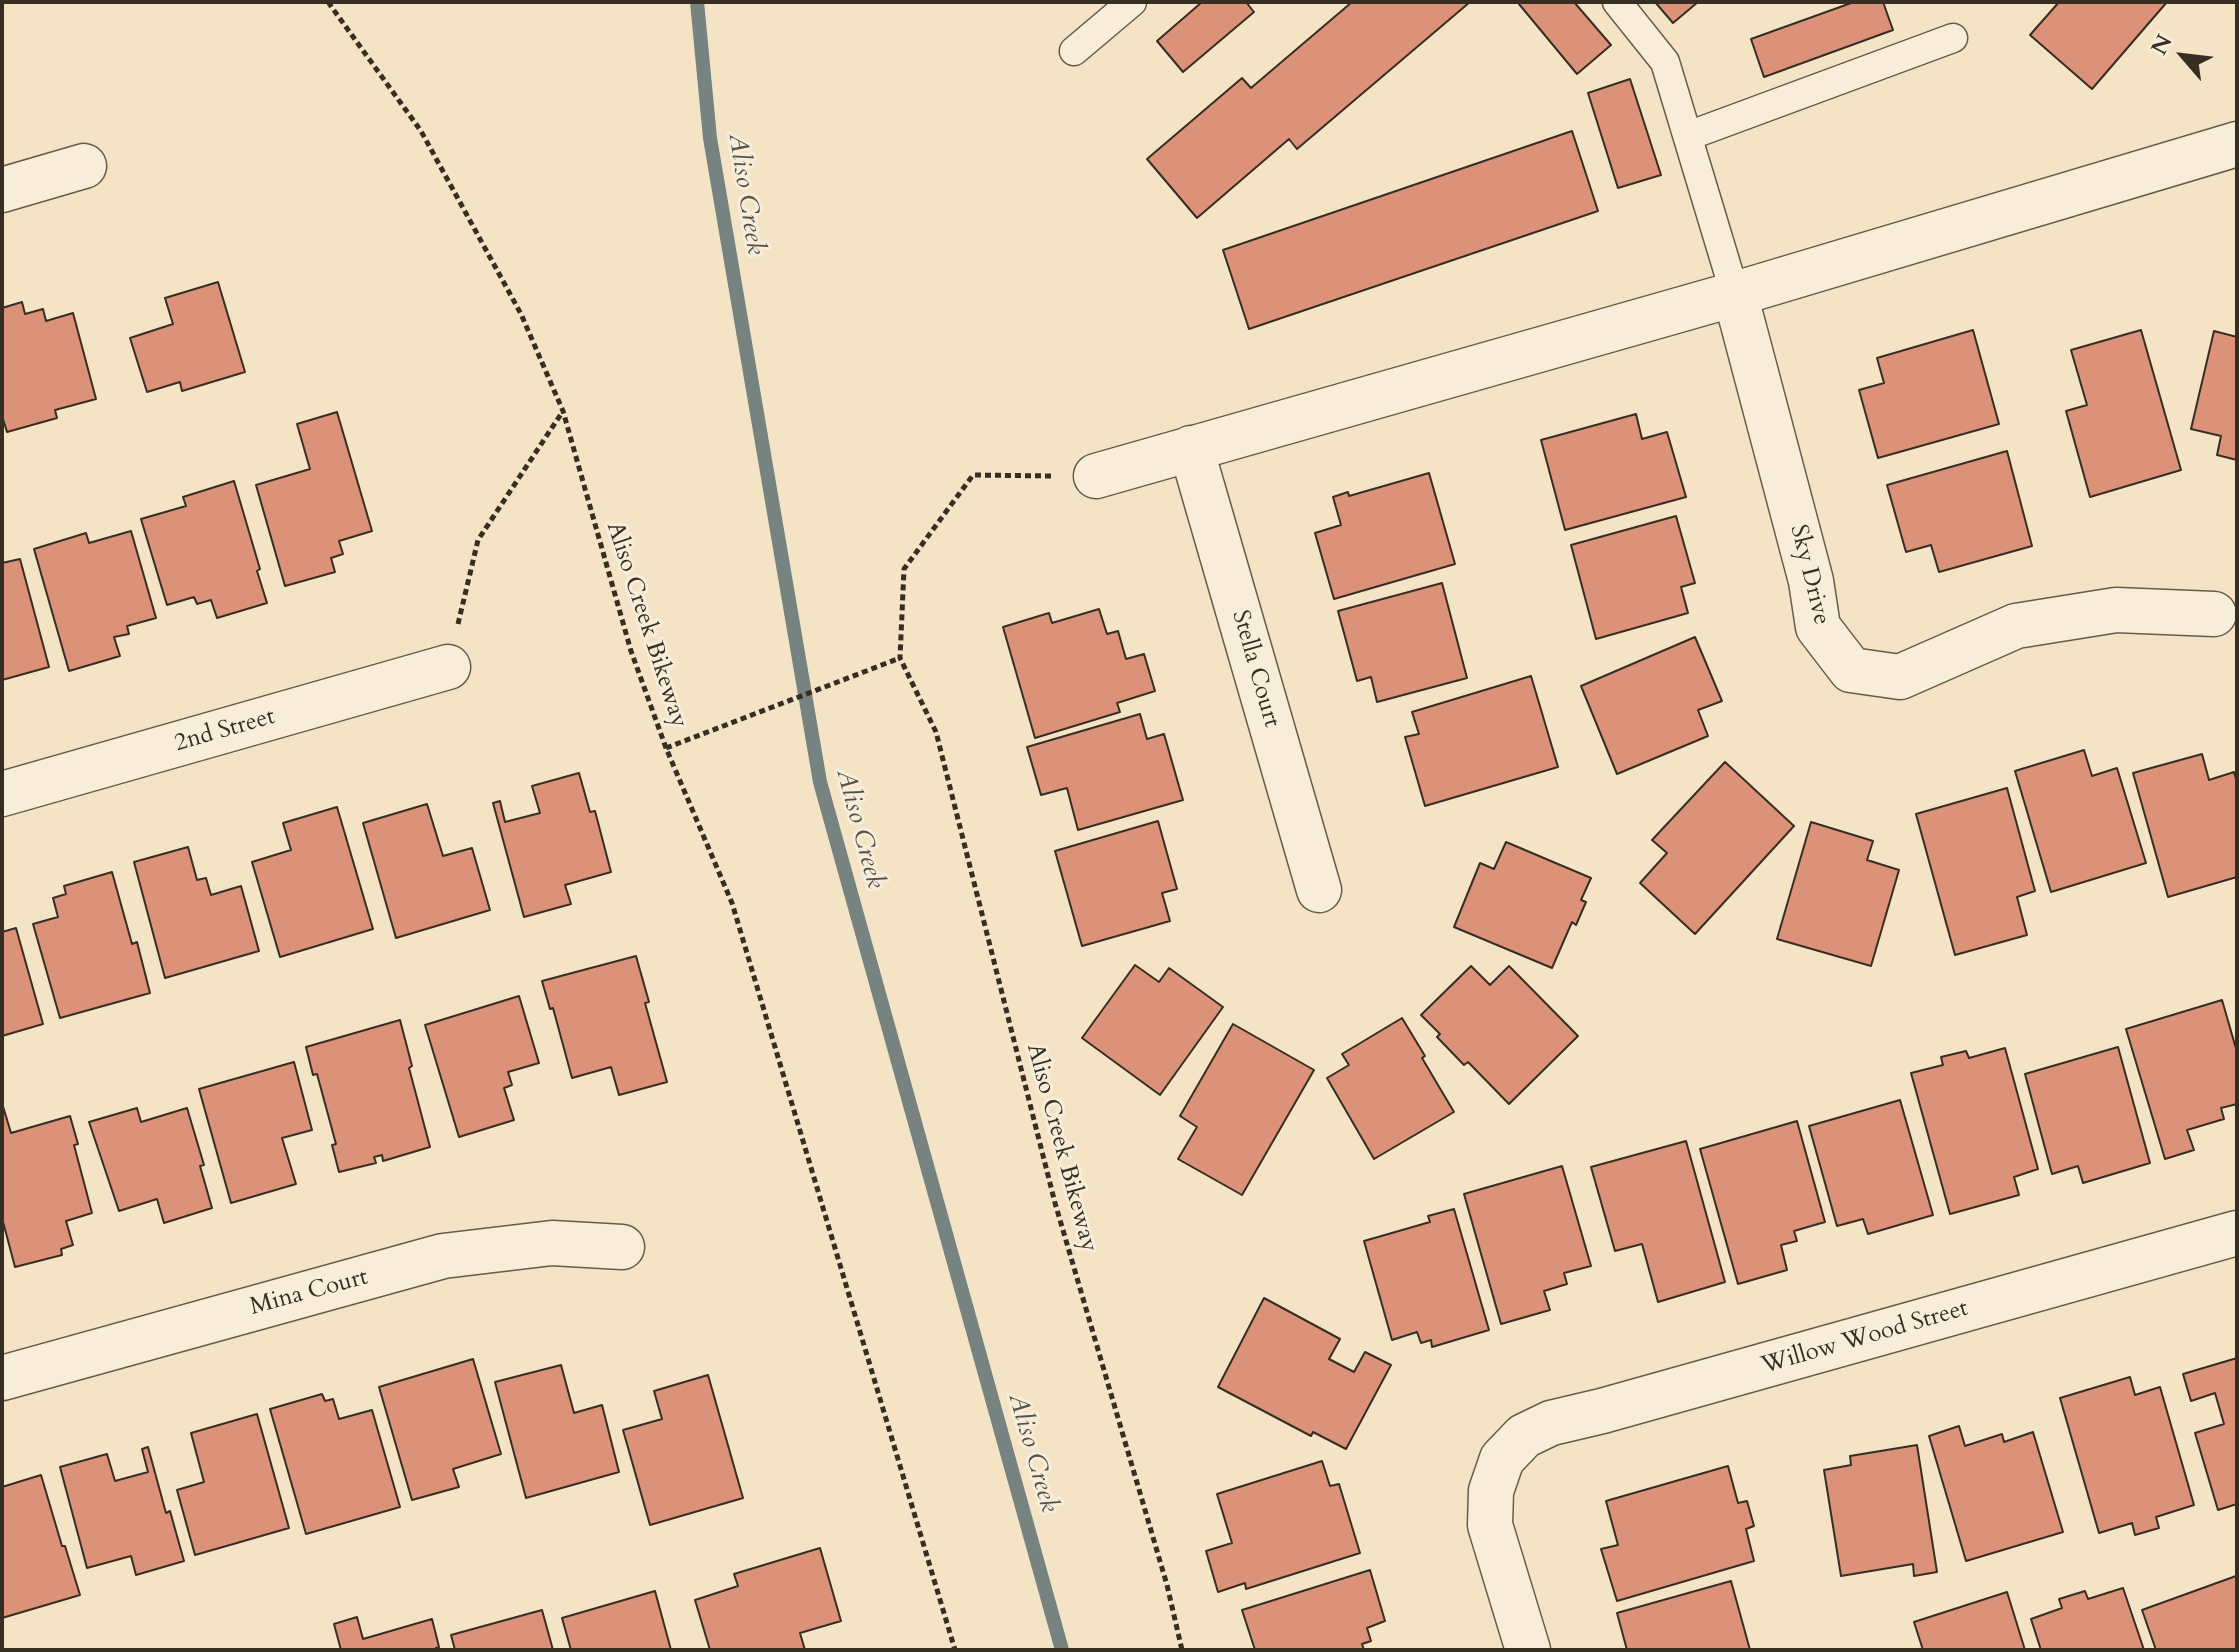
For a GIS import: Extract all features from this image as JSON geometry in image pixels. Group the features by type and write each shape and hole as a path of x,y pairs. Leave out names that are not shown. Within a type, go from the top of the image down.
{"street":[{"path":"1096,476 1735,294 2237,144"},
{"path":"2,190 84,166"},
{"name":"Sky Drive","path":"1735,294 1811,581 1818,627 1851,670 1900,677 2016,626 2116,610 2214,614"},
{"name":"Stella Court","path":"1191,448 1319,890"},
{"name":"2nd Street","path":"2,794 448,667"},
{"name":"Willow Wood Street","path":"1528,1650 1490,1525 1491,1491 1502,1459 1524,1436 1551,1423 2237,1233"},
{"name":"Mina Court","path":"2,1378 443,1256 552,1243 622,1247"}],"lane":[{"path":"1074,51 1132,2"},
{"path":"1617,2 1665,62 1735,294"},
{"path":"1688,136 1953,38"}],"path":[{"name":"Aliso Creek Bikeway","path":"328,2 421,131 521,314 563,411 631,651 666,748 900,658"},
{"path":"448,667 478,540 563,411"},
{"name":"Aliso Creek Bikeway","path":"1096,476 973,475 904,569 900,658 936,732 1055,1203 1167,1585 1182,1650"},
{"path":"666,748 732,903 955,1650"}],"building":[{"path":"1202,2 1246,2 1254,12 1183,72 1157,41"},
{"path":"1352,2 1470,2 1297,149 1289,139 1197,218 1147,159 1242,78 1251,88"},
{"path":"1574,2 1611,45 1577,74 1519,4"},
{"path":"1655,2 1698,2 1673,23"},
{"path":"1854,2 1883,2 1893,30 1764,77 1751,39"},
{"path":"2059,2 2167,2 2092,89 2030,35"},
{"path":"1630,79 1661,175 1618,188 1588,93"},
{"path":"1572,131 1598,211 1249,329 1223,250"},
{"path":"218,282 245,372 182,391 180,382 147,392 130,338 173,324 165,298"},
{"path":"22,302 25,314 43,309 46,321 73,313 96,399 55,410 57,418 7,432 2,416 2,308"},
{"path":"1973,330 1999,424 1878,458 1859,390 1884,383 1877,358"},
{"path":"2141,330 2181,470 2090,497 2066,411 2087,405 2071,350"},
{"path":"2214,331 2237,337 2237,460 2217,455 2221,436 2191,429"},
{"path":"337,412 372,531 339,541 343,554 331,558 335,572 285,586 256,485 310,469 297,424"},
{"path":"1636,414 1642,439 1667,432 1686,497 1565,530 1541,440"},
{"path":"2007,451 2032,546 1939,572 1931,545 1906,552 1887,485"},
{"path":"1429,473 1455,564 1334,599 1315,533 1341,525 1333,497 1348,492 1349,496"},
{"path":"234,481 267,603 217,618 211,600 197,604 194,597 167,605 141,519 186,506 183,497"},
{"path":"1676,516 1695,583 1681,587 1688,613 1596,639 1571,545"},
{"path":"131,531 156,618 127,626 129,634 114,637 120,656 69,671 34,549 86,533 89,543"},
{"path":"20,559 49,667 2,680 2,563"},
{"path":"1442,583 1467,678 1377,702 1371,677 1357,681 1338,611"},
{"path":"1099,609 1107,634 1118,631 1126,659 1144,654 1155,691 1117,703 1120,712 1035,738 1003,627 1049,613 1052,623"},
{"path":"1695,637 1722,701 1698,710 1708,736 1617,774 1581,686"},
{"path":"1531,676 1558,767 1425,806 1405,737 1419,734 1412,712"},
{"path":"1140,714 1147,739 1164,734 1183,800 1078,830 1067,788 1041,795 1027,747"},
{"path":"2084,750 2092,776 2117,768 2146,863 2051,892 2015,771"},
{"path":"2202,754 2209,780 2234,772 2237,783 2237,877 2168,897 2133,773"},
{"path":"1725,762 1794,826 1695,934 1640,883 1667,853 1652,840"},
{"path":"579,773 590,812 595,811 611,872 565,885 571,904 524,917 493,803 500,801 505,822 540,813 532,786"},
{"path":"2007,788 2035,891 2017,897 2027,935 1955,955 1916,814"},
{"path":"427,804 443,856 472,848 490,910 396,938 363,823"},
{"path":"337,807 373,929 280,957 252,862 291,850 283,823"},
{"path":"1158,821 1177,889 1162,893 1170,921 1082,946 1055,851"},
{"path":"1811,822 1873,841 1867,860 1899,870 1871,966 1777,939"},
{"path":"1506,842 1591,878 1581,900 1586,902 1576,925 1572,922 1552,968 1454,927 1480,863 1494,869"},
{"path":"188,847 197,880 206,878 211,895 241,886 259,951 165,978 134,862"},
{"path":"112,872 132,944 137,942 150,993 60,1018 33,924 58,917 53,898 66,894 64,886"},
{"path":"16,928 43,1024 2,1036 2,932"},
{"path":"636,956 649,1002 645,1003 667,1082 619,1095 611,1067 572,1078 553,1008 550,1009 542,981"},
{"path":"1135,965 1159,982 1169,968 1223,1007 1160,1095 1082,1038"},
{"path":"1471,966 1490,985 1509,966 1578,1036 1509,1104 1468,1062 1464,1065 1421,1015"},
{"path":"519,996 539,1063 508,1072 512,1085 504,1088 514,1120 459,1137 425,1025"},
{"path":"2222,1000 2237,1052 2237,1104 2221,1108 2224,1119 2187,1130 2194,1150 2165,1159 2126,1029"},
{"path":"1402,1018 1454,1112 1374,1159 1327,1078 1349,1065 1342,1054"},
{"path":"400,1020 430,1147 383,1161 382,1155 374,1157 376,1163 339,1172 332,1145 336,1144 317,1074 313,1075 306,1047"},
{"path":"1233,1024 1314,1070 1242,1195 1178,1159 1197,1127 1180,1116"},
{"path":"2118,1047 2150,1163 2083,1183 2078,1166 2052,1174 2025,1074"},
{"path":"2005,1048 2038,1169 2014,1177 2019,1195 1950,1214 1911,1073 1943,1065 1941,1057 1966,1051 1969,1058"},
{"path":"294,1062 312,1130 282,1138 296,1184 231,1203 199,1089"},
{"path":"1900,1100 1933,1215 1868,1234 1863,1219 1837,1226 1809,1126"},
{"path":"2,1103 11,1133 70,1116 78,1144 74,1145 92,1213 66,1221 73,1245 61,1249 62,1255 15,1267 2,1218"},
{"path":"137,1108 141,1122 187,1108 204,1165 200,1166 212,1208 164,1223 157,1199 119,1211 89,1122"},
{"path":"1797,1121 1825,1222 1794,1231 1797,1241 1781,1245 1787,1270 1738,1284 1700,1149"},
{"path":"1686,1141 1725,1282 1658,1302 1642,1244 1615,1251 1591,1167"},
{"path":"1562,1166 1591,1266 1564,1273 1567,1284 1544,1291 1550,1310 1501,1324 1464,1194"},
{"path":"1454,1209 1489,1330 1432,1347 1431,1340 1421,1343 1417,1332 1392,1340 1364,1241 1430,1222 1428,1216"},
{"path":"1264,1298 1340,1339 1329,1359 1354,1372 1365,1352 1391,1365 1346,1449 1313,1432 1311,1436 1218,1387"},
{"path":"2237,1358 2237,1504 2218,1510 2195,1433 2224,1424 2215,1393 2191,1401 2183,1374"},
{"path":"473,1359 501,1454 453,1469 459,1487 412,1500 379,1387"},
{"path":"561,1365 574,1413 602,1405 619,1472 526,1498 495,1382"},
{"path":"708,1375 743,1498 650,1525 623,1430 662,1419 654,1391"},
{"path":"2130,1377 2135,1395 2160,1387 2194,1505 2156,1517 2159,1528 2135,1535 2132,1523 2099,1533 2060,1398"},
{"path":"322,1394 325,1401 333,1399 339,1419 372,1410 400,1507 306,1534 270,1409"},
{"path":"257,1414 289,1528 195,1555 177,1490 204,1482 191,1433"},
{"path":"1959,1426 1965,1446 2002,1434 2004,1442 2033,1432 2063,1532 1966,1561 1929,1436"},
{"path":"1917,1445 1937,1572 1914,1576 1913,1564 1841,1576 1824,1470 1851,1465 1850,1456"},
{"path":"148,1447 166,1513 170,1511 184,1561 136,1575 131,1556 87,1568 60,1467 107,1454 115,1481 148,1472 142,1449"},
{"path":"1322,1461 1330,1486 1339,1484 1360,1553 1246,1589 1245,1583 1218,1592 1206,1551 1232,1543 1217,1494"},
{"path":"1728,1466 1738,1503 1747,1501 1754,1526 1746,1529 1754,1561 1617,1601 1601,1549 1618,1545 1606,1501"},
{"path":"41,1475 80,1595 2,1618 2,1487"},
{"path":"820,1548 841,1621 800,1633 805,1650 710,1650 695,1600 738,1586 734,1574"},
{"path":"1370,1570 1385,1621 1367,1628 1371,1641 1362,1644 1364,1650 1255,1650 1242,1610"},
{"path":"2236,1576 2237,1650 2156,1650 2142,1610"},
{"path":"1731,1581 1750,1650 1627,1650 1617,1613"},
{"path":"2123,1588 2144,1650 2041,1650 2031,1619 2062,1608 2059,1599 2085,1591 2088,1599"},
{"path":"655,1591 671,1650 571,1650 562,1618"},
{"path":"2007,1592 2025,1650 1923,1650 1914,1622"},
{"path":"542,1610 553,1650 455,1650 451,1635"},
{"path":"357,1617 363,1639 432,1619 439,1647 437,1650 341,1650 334,1624"}],"waterway":[{"name":"Aliso Creek","path":"697,2 710,138 820,782 1062,1650"}]}
